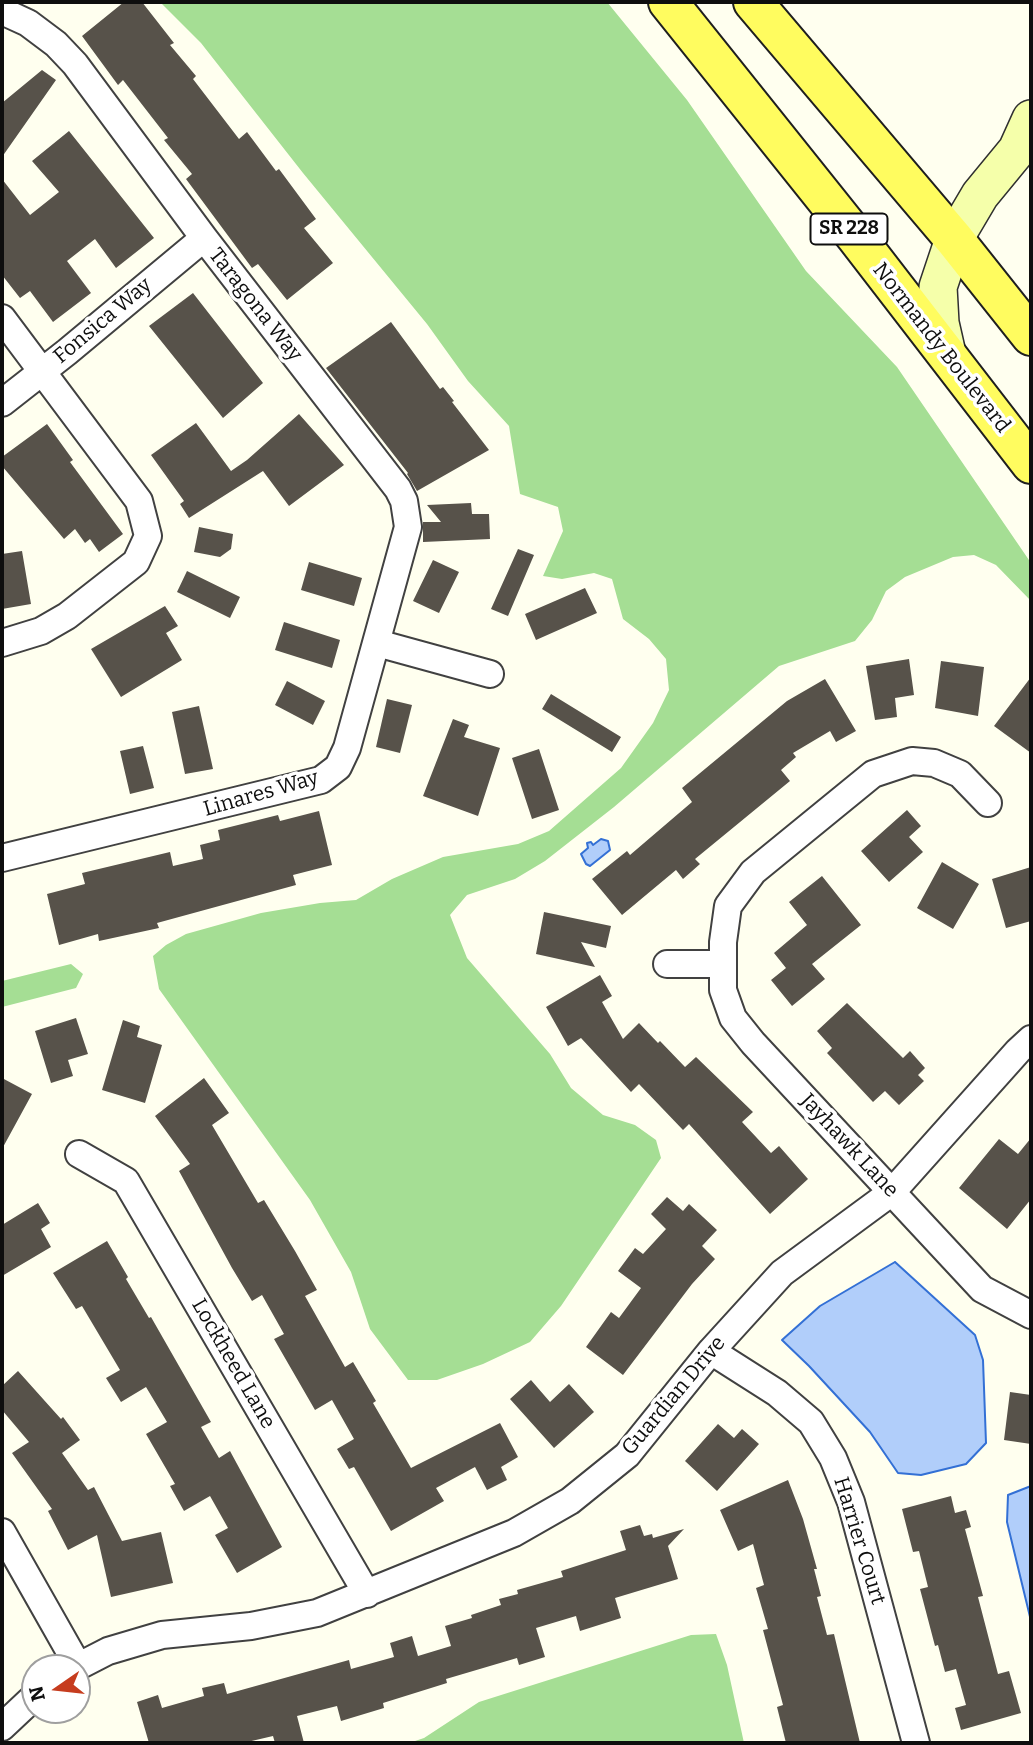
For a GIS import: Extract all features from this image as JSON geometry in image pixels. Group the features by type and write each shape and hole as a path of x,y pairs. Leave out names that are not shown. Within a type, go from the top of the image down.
{"main road":[{"name":"Normandy Boulevard","path":"668,2 1031,464"},
{"path":"753,2 954,239 1031,336"}],"street":[{"name":"Taragona Way","path":"2,11 28,23 56,44 75,64 204,238 398,489 404,501 408,527 377,643"},
{"path":"947,355 940,323 938,287 954,239 980,195 1017,150 1031,119"},
{"name":"Fonsica Way","path":"2,403 204,238"},
{"path":"2,318 139,501 148,536 136,562 67,616 41,631 2,643"},
{"path":"377,643 490,674"},
{"name":"Linares Way","path":"2,858 321,780 338,767 347,748 377,643"},
{"name":"Jayhawk Lane","path":"988,803 961,774 934,763 912,761 873,774 753,872 727,906 723,990 733,1018 753,1043 982,1289 1031,1315"},
{"path":"667,964 723,953"},
{"name":"Guardian Drive","path":"91,1660 111,1650 162,1635 251,1626 317,1613 514,1533 570,1500 627,1455 711,1351 782,1272 892,1192 1031,1039"},
{"name":"Lockheed Lane","path":"79,1154 126,1181 368,1594"},
{"name":"Harrier Court","path":"711,1351 777,1393 811,1422 833,1458 851,1502 916,1743"},
{"path":"2,1532 69,1654"},
{"path":"2,1727 21,1709"}],"green space":[{"path":"160,2 607,2 687,100 806,271 897,367 1031,563 1031,601 996,565 974,555 953,557 905,577 886,591 872,620 855,641 779,666 614,807 545,861 515,879 467,895 450,915 467,958 550,1054 571,1088 603,1115 635,1125 656,1140 661,1158 561,1306 530,1342 483,1364 437,1380 408,1380 370,1329 351,1272 310,1200 159,989 153,956 186,934 261,913 356,900 392,879 443,857 518,844 549,831 621,768 653,723 669,690 666,659 649,639 623,619 612,579 594,573 562,579 543,576 563,531 558,507 520,494 509,426 468,381 427,324 201,43"},
{"path":"71,964 83,974 76,988 2,1007 2,981"},
{"path":"716,1634 727,1665 744,1743 409,1743 424,1738 479,1702 691,1635"}],"water":[{"path":"601,839 608,841 610,850 590,866 586,864 581,854 588,848 587,843 591,842 593,845"},
{"path":"895,1262 975,1335 983,1360 986,1443 966,1464 921,1475 898,1473 870,1432 782,1340 820,1306"},
{"path":"1031,1486 1031,1621 1007,1522 1008,1495"}],"building":[{"path":"124,2 142,2 174,43 170,45 196,76 193,79 239,139 247,132 316,219 304,228 333,263 287,300 258,264 252,268 186,179 192,174 164,140 168,138 123,80 118,85 82,36"},
{"path":"42,70 56,80 2,157 2,103"},
{"path":"69,131 154,238 116,268 95,239 67,261 91,293 53,322 30,291 20,298 2,275 2,179 30,215 59,192 32,161"},
{"path":"193,293 263,383 223,418 149,326"},
{"path":"391,322 489,450 417,491 408,473 326,368"},
{"path":"299,414 344,465 289,506 263,471 189,518 180,504 184,501 151,455 196,423 231,471"},
{"path":"47,424 73,460 70,462 123,534 99,552 90,539 85,543 75,529 64,539 2,466 2,457"},
{"path":"471,503 472,514 489,514 490,539 423,542 423,522 441,522 427,505"},
{"path":"199,527 233,534 231,549 220,557 194,552"},
{"path":"518,549 534,555 508,616 491,609"},
{"path":"22,551 31,604 2,609 2,554"},
{"path":"433,560 459,572 439,613 413,601"},
{"path":"309,562 362,578 354,606 301,590"},
{"path":"187,571 240,597 230,618 177,592"},
{"path":"585,588 597,613 536,640 525,614"},
{"path":"165,606 178,626 166,633 182,660 121,697 91,649"},
{"path":"284,622 340,640 332,668 275,650"},
{"path":"909,659 914,695 895,698 897,717 875,720 866,666"},
{"path":"941,661 984,667 978,716 935,708"},
{"path":"1031,677 1031,753 994,726"},
{"path":"825,679 856,731 836,742 830,731 793,753 796,757 781,770 790,781 695,859 700,864 683,879 676,870 622,915 592,879 627,851 630,855 692,802 682,788 787,701"},
{"path":"287,681 325,701 313,725 275,705"},
{"path":"551,694 621,737 612,752 542,709"},
{"path":"387,699 412,705 400,753 376,747"},
{"path":"199,706 213,769 185,774 172,712"},
{"path":"453,719 469,725 464,737 500,748 478,816 423,796"},
{"path":"143,746 154,788 130,794 120,751"},
{"path":"539,749 559,810 532,819 512,758"},
{"path":"907,810 921,826 909,837 923,852 889,882 861,851"},
{"path":"319,811 332,865 293,875 296,885 157,923 159,928 99,941 98,934 59,945 47,894 85,884 82,873 170,852 173,866 203,859 200,845 220,840 218,830 278,815 280,821"},
{"path":"942,862 979,884 953,929 917,908"},
{"path":"1031,867 1031,921 1006,928 992,879"},
{"path":"822,876 861,925 812,964 825,979 792,1006 771,980 786,968 774,953 807,925 789,902"},
{"path":"544,912 611,926 606,948 581,942 595,967 536,954"},
{"path":"600,975 612,996 602,1002 623,1039 639,1023 685,1067 696,1057 753,1112 742,1122 771,1153 779,1146 808,1179 770,1214 689,1124 683,1130 639,1084 631,1092 581,1038 568,1046 546,1007"},
{"path":"847,1003 903,1058 910,1051 925,1068 918,1075 924,1081 899,1105 885,1091 873,1102 827,1053 832,1048 817,1031"},
{"path":"76,1018 88,1054 68,1060 73,1076 51,1083 35,1031"},
{"path":"123,1020 140,1026 137,1037 162,1045 145,1103 102,1090"},
{"path":"2,1078 32,1094 2,1149"},
{"path":"204,1078 229,1113 212,1125 258,1203 264,1200 295,1251 317,1290 305,1296 345,1367 353,1362 376,1401 373,1403 411,1468 500,1423 518,1457 501,1467 507,1480 487,1490 475,1467 436,1488 444,1501 391,1531 354,1467 349,1469 337,1449 354,1439 332,1400 315,1410 274,1339 284,1334 262,1295 252,1301 232,1268 179,1171 190,1164 155,1116"},
{"path":"1031,1138 1031,1199 1007,1229 959,1188 999,1139 1018,1154"},
{"path":"667,1197 683,1211 689,1204 717,1230 702,1246 715,1259 692,1284 623,1375 586,1347 611,1312 619,1318 641,1288 618,1271 635,1248 643,1254 666,1229 651,1214"},
{"path":"38,1203 50,1223 41,1229 51,1247 2,1276 2,1225"},
{"path":"107,1241 128,1277 126,1279 211,1422 201,1427 219,1458 230,1451 282,1547 237,1573 215,1535 228,1528 210,1496 184,1511 170,1486 175,1484 146,1434 167,1422 146,1387 121,1402 106,1378 120,1370 82,1306 76,1309 53,1273"},
{"path":"18,1371 61,1419 63,1417 80,1440 62,1453 88,1490 94,1487 122,1541 161,1532 173,1583 111,1597 97,1535 68,1550 48,1511 52,1509 12,1453 29,1442 2,1410 2,1386"},
{"path":"531,1380 550,1402 569,1384 594,1412 554,1448 510,1399"},
{"path":"1010,1392 1031,1395 1031,1444 1004,1440"},
{"path":"718,1424 734,1438 742,1429 759,1444 717,1491 685,1461"},
{"path":"788,1480 803,1519 817,1569 814,1569 821,1596 817,1597 827,1635 834,1634 860,1743 786,1743 777,1707 783,1705 763,1630 768,1629 756,1588 764,1585 753,1544 738,1551 720,1510"},
{"path":"951,1496 955,1513 966,1510 971,1527 965,1529 983,1596 978,1597 998,1674 1009,1671 1021,1713 961,1730 955,1708 966,1705 956,1669 945,1672 938,1645 935,1646 920,1589 928,1587 919,1551 913,1552 902,1509"},
{"path":"640,1525 644,1536 652,1534 653,1538 684,1529 668,1546 678,1579 615,1598 621,1618 580,1631 576,1616 536,1628 545,1657 519,1665 517,1658 446,1679 447,1683 383,1703 384,1708 341,1721 337,1706 297,1716 304,1743 275,1743 273,1736 243,1743 149,1743 137,1702 158,1695 162,1708 204,1696 202,1688 224,1683 227,1694 349,1660 351,1669 394,1657 390,1643 412,1636 418,1656 451,1646 445,1626 501,1605 499,1599 518,1594 517,1590 563,1577 561,1571 626,1550 620,1531"}]}
